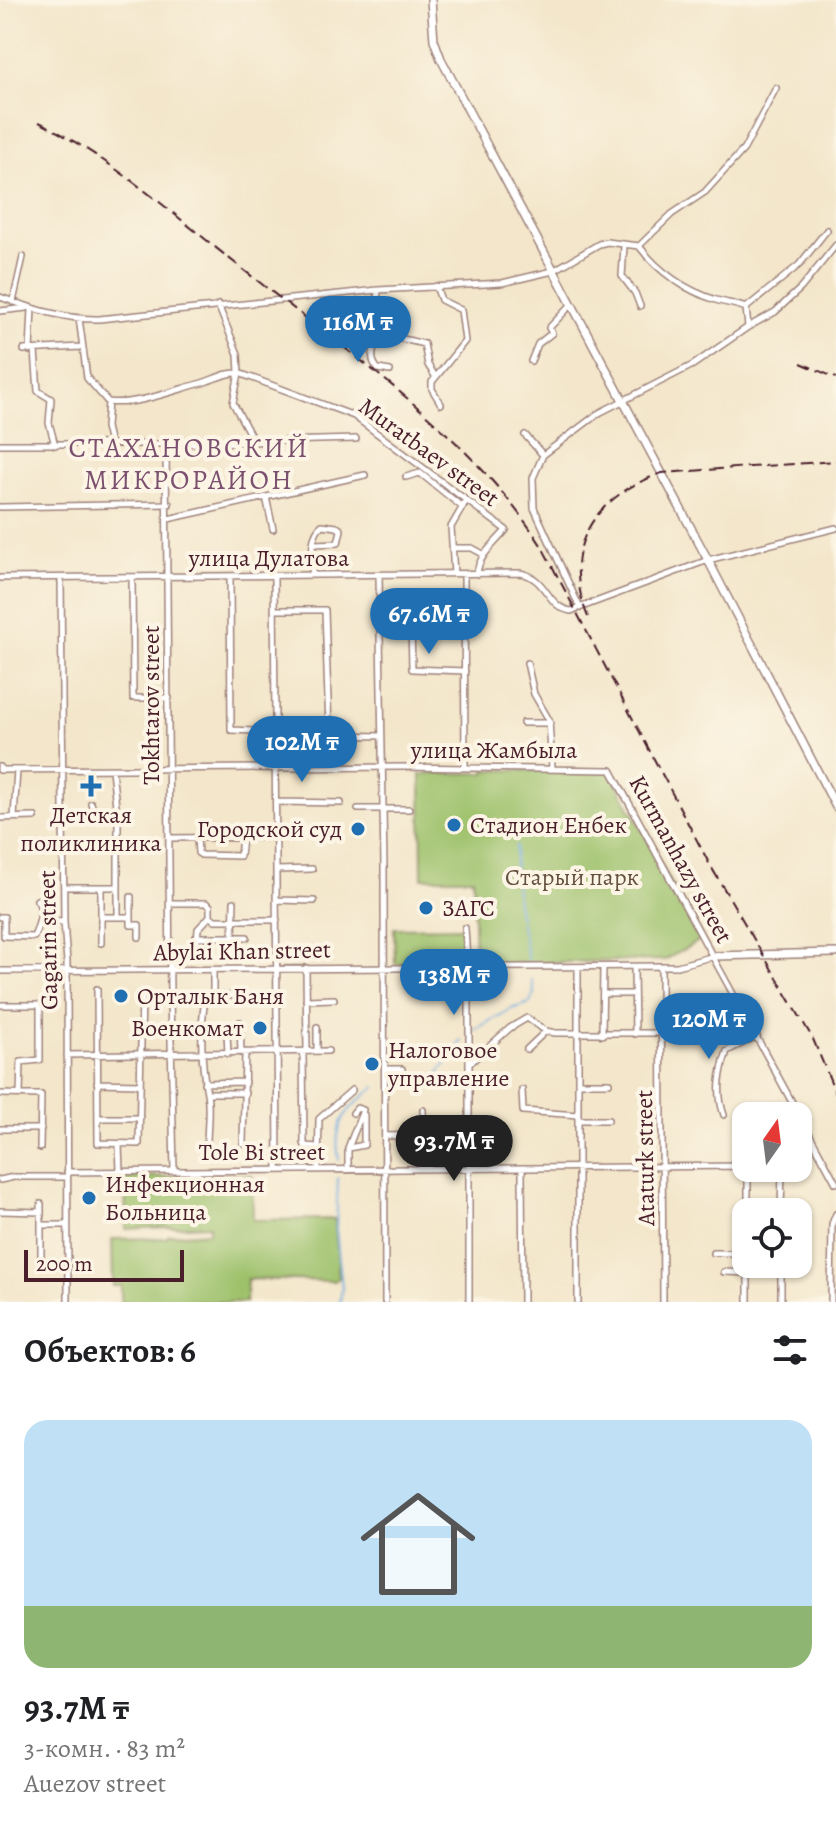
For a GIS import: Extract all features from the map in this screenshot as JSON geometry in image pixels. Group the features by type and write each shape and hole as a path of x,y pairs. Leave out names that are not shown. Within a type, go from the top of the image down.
{"street":[{"path":"431,0 434,40 441,59 836,807"},
{"path":"0,297 32,308 99,319 378,290 502,283 553,271 599,244 639,246 672,214 705,192 744,149 776,88"},
{"path":"746,308 799,265 827,230"},
{"path":"624,246 622,276 635,293 640,306"},
{"path":"639,246 664,272 682,285 715,300 746,308"},
{"path":"834,248 801,288 775,312 693,365 599,413 543,455 533,478 534,508 580,608 708,560 836,528"},
{"path":"13,302 23,257"},
{"path":"436,286 441,300 462,312 465,341 435,376 432,389 441,404"},
{"path":"378,290 376,318 382,334"},
{"path":"218,305 238,354 239,373 233,403 255,443"},
{"path":"531,361 538,344 552,333 549,328 571,305"},
{"path":"0,311 32,308"},
{"path":"32,308 30,350 38,391 51,399 49,423 55,445"},
{"path":"746,308 748,327"},
{"path":"79,318 87,378 108,402 125,404 205,382 229,372 239,373"},
{"path":"382,334 424,344 428,365 435,376"},
{"path":"382,334 373,349 373,361 378,369 390,371"},
{"path":"30,350 81,347"},
{"name":"Muratbaev street","path":"239,373 354,416 506,530 483,554"},
{"path":"108,402 106,427 110,444"},
{"path":"525,435 543,455"},
{"name":"Muratbaev street","path":"0,444 255,443 356,439"},
{"path":"166,444 168,519 365,475"},
{"path":"406,477 420,473 461,506"},
{"path":"266,497 273,529"},
{"path":"454,574 451,527 466,501"},
{"path":"0,507 169,504"},
{"name":"Tokhtarov street","path":"168,519 174,1170"},
{"path":"312,575 314,544 316,530 319,526 341,530 338,543 314,544"},
{"path":"454,548 477,549 483,554 477,574"},
{"path":"464,574 465,768"},
{"name":"улица Дулатова","path":"0,578 527,574 541,582 556,604 571,611 580,608"},
{"path":"379,575 385,968 385,1302"},
{"path":"230,576 231,730 276,732"},
{"path":"274,576 278,1169"},
{"path":"132,577 133,698 169,698"},
{"name":"Gagarin street","path":"61,578 68,1302"},
{"path":"274,610 325,610 329,730 338,735 381,736"},
{"path":"411,623 412,669 465,671"},
{"path":"527,663 534,694 550,723 552,768"},
{"path":"523,723 550,723"},
{"name":"улица Жамбыла","path":"0,768 169,771 605,768"},
{"name":"Kurmanhazy street","path":"605,768 613,772 792,1102"},
{"path":"14,817 17,770"},
{"path":"112,770 117,819 118,917"},
{"path":"276,802 341,803"},
{"path":"91,803 96,818 117,819"},
{"path":"358,809 409,809"},
{"path":"0,818 35,817"},
{"path":"169,838 277,837"},
{"path":"197,838 198,853 201,855 240,856 242,838"},
{"path":"277,870 312,869"},
{"path":"66,887 118,887"},
{"path":"101,887 101,943"},
{"path":"131,897 131,925 139,925 139,937"},
{"path":"0,917 4,917 4,936 34,937 40,921 40,904 37,900"},
{"path":"277,900 314,901"},
{"path":"233,937 234,902"},
{"path":"170,903 206,903 210,906 210,916 201,924 196,937 196,954"},
{"path":"210,916 215,920 277,920"},
{"path":"101,917 131,917"},
{"path":"40,921 64,922"},
{"path":"465,928 468,968 469,1302"},
{"path":"196,937 247,937"},
{"path":"714,956 836,953"},
{"name":"Abylai Khan street","path":"0,971 634,967 677,966 714,956"},
{"name":"Ataturk street","path":"661,966 663,1302"},
{"path":"578,967 578,1302"},
{"path":"602,1035 603,967"},
{"path":"634,967 635,1034"},
{"path":"306,968 304,1143 305,1146 318,1147"},
{"path":"213,970 213,996"},
{"path":"97,989 98,1143 139,1144 142,993"},
{"path":"603,994 634,994"},
{"path":"207,1144 204,1001 206,997 213,996 277,995"},
{"path":"306,1000 334,999"},
{"path":"687,999 687,1033"},
{"path":"0,1005 40,1005 40,1060 21,1062 20,1094"},
{"path":"469,1065 521,1019 532,1019 546,1031 576,1035 687,1033 700,1031 708,1021 740,1005"},
{"path":"240,1022 245,1082 243,1144"},
{"path":"317,1027 317,1051"},
{"path":"527,1049 546,1031"},
{"path":"227,1033 228,1054"},
{"path":"724,1115 720,1081 727,1051 757,1036"},
{"path":"67,1055 328,1051"},
{"path":"385,1069 402,1069"},
{"path":"204,1083 245,1082"},
{"path":"97,1083 140,1084"},
{"path":"578,1083 609,1083"},
{"path":"318,1169 319,1119 352,1090"},
{"path":"522,1090 523,1111 608,1120"},
{"path":"207,1093 245,1093"},
{"path":"0,1094 41,1095 40,1148"},
{"path":"353,1113 357,1108 363,1110"},
{"path":"348,1170 348,1148 363,1110"},
{"path":"348,1148 364,1145 363,1110"},
{"path":"385,1136 424,1135 423,1110"},
{"path":"98,1118 140,1118"},
{"path":"0,1129 41,1129"},
{"name":"Kurmanhazy street","path":"812,1139 836,1183"},
{"path":"119,1144 120,1171"},
{"name":"Tole Bi street","path":"0,1180 174,1170 732,1167"},
{"path":"522,1168 523,1302"},
{"path":"41,1204 41,1257"},
{"path":"0,1211 41,1212"},
{"path":"831,1302 832,1224 836,1214"},
{"path":"41,1225 67,1225"},
{"path":"713,1253 732,1253"},
{"path":"724,1272 732,1272"},
{"path":"748,1278 748,1302"},
{"path":"781,1278 781,1302"}],"green space":[{"path":"337,306 340,327 330,329 328,319 316,321 315,309"},
{"name":"Старый парк","path":"485,770 610,771 702,939 665,960 475,964 473,878 422,878 421,774 485,773"},
{"path":"462,927 463,964 395,964 394,928"},
{"path":"252,1175 253,1220 335,1219 339,1278 334,1281 247,1279 246,1302 121,1302 121,1286 113,1286 112,1239 166,1238 169,1235 209,1232 209,1225 126,1229 125,1177"}],"waterway":[{"path":"516,845 514,872 517,903 528,960"},
{"path":"474,1030 511,1009 530,1003 534,993 532,980"},
{"path":"391,1085 426,1085 433,1082 462,1040"},
{"path":"339,1160 338,1136 344,1117 376,1087"},
{"path":"338,1178 336,1229 342,1288 340,1302"}],"railway":[{"path":"39,122 118,171 362,361 441,428 511,503 541,545 710,865 813,1039 836,1094"},
{"path":"801,363 836,378"},
{"path":"588,617 580,592 578,568 581,547 589,527 601,510 618,495 662,473 836,461"}],"place":[{"name":"Детская поликлиника","path":"91,786"},
{"name":"Стадион Енбек","path":"454,825"},
{"name":"Городской суд","path":"358,829"},
{"name":"ЗАГС","path":"426,908"},
{"name":"Орталык Баня","path":"121,996"},
{"name":"Военкомат","path":"260,1028"},
{"name":"Налоговое управление","path":"372,1064"},
{"name":"Инфекционная Больница","path":"89,1198"}],"district":[{"name":"СТАХАНОВСКИЙ МИКРОРАЙОН","path":"189,464"}]}
